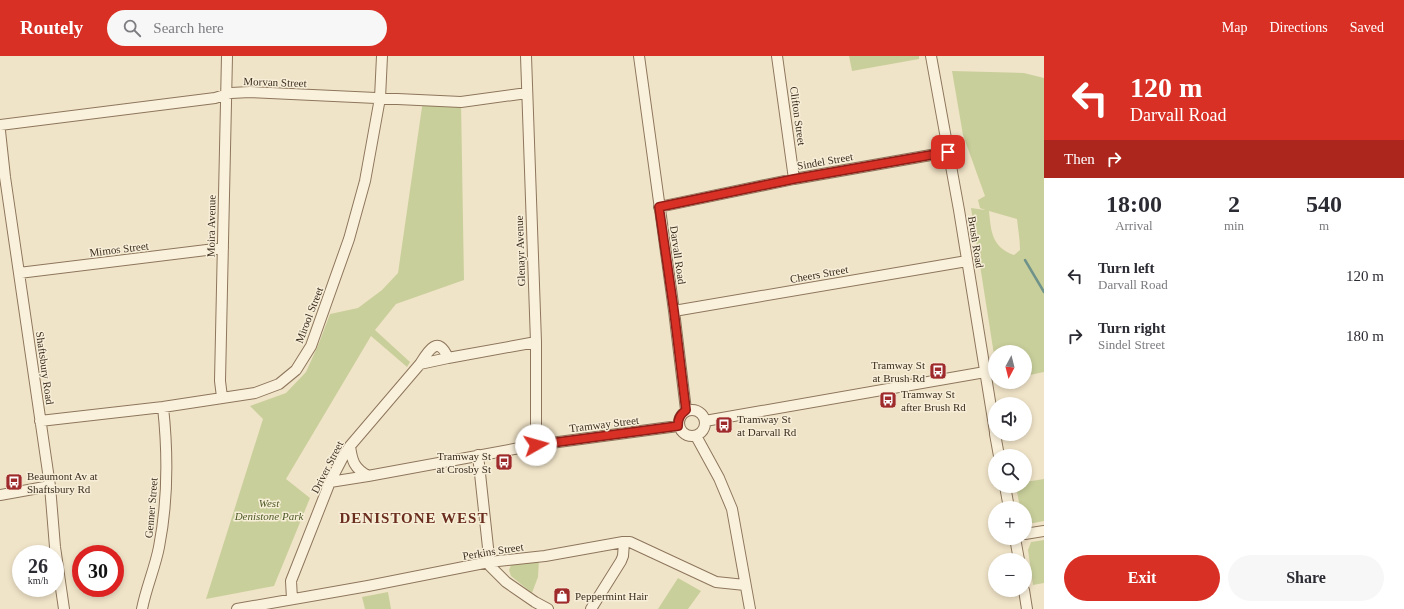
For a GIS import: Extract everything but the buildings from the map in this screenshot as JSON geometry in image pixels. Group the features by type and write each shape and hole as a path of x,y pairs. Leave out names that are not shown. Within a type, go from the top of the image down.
{"street":[{"name":"Moira Avenue","path":"222,397 220,381 227,56"},
{"name":"Mirool Street","path":"40,421 164,407 255,393 279,384 296,370 311,346 349,240 365,181 380,98 382,56"},
{"name":"Glenayr Avenue","path":"526,56 536,342 536,445"},
{"name":"Darvall Road","path":"639,56 686,410"},
{"name":"Clifton Street","path":"777,56 794,179"},
{"name":"Brush Road","path":"931,56 989,397"},
{"name":"Morvan Street","path":"0,125 215,98 231,93 250,92 461,102 527,93"},
{"name":"Shaftsbury Road","path":"0,131 50,486 55,547 64,609"},
{"name":"Sindel Street","path":"659,207 794,179 948,152"},
{"name":"Mimos Street","path":"19,274 223,248"},
{"name":"Cheers Street","path":"674,311 967,262"},
{"path":"420,364 536,342"},
{"name":"Driver Street","path":"292,600 291,581 330,482 350,446 420,364 428,350 434,346 440,347 444,349 448,358"},
{"path":"705,421 985,372"},
{"name":"Genner Street","path":"142,609 159,548 163,521 167,441 164,407"},
{"path":"691,409 698,411 702,414 705,421 704,430 696,436 687,436 680,431 678,426 679,418 686,410 691,409"},
{"name":"Tramway Street","path":"330,482 536,445 678,426"},
{"path":"696,436 719,478 732,509 750,609"},
{"path":"350,446 351,455 356,468 368,476"},
{"path":"478,455 490,566 506,582 548,609"},
{"path":"0,495 50,486"},
{"path":"1032,533 1044,531"},
{"path":"591,609 621,561 624,542"},
{"name":"Perkins Street","path":"238,609 368,586 489,562 545,556 624,542 630,542 716,582 745,585"},
{"path":"1025,597 1027,609"}],"green space":[{"path":"849,56 919,56 919,59 852,71"},
{"path":"952,71 1024,73 1044,78 1044,372 1032,375 1032,345 992,345 971,208 985,210 980,208 978,200 985,196 963,135","holes":["989,211 1017,219 1020,250 1014,255 1001,248 992,232"]},
{"name":"West Denistone Park","path":"423,100 461,102 464,280 396,304 375,330 410,362 407,367 371,336 286,479 310,498 274,586 206,599 263,419 250,406 286,393 306,372 330,314 358,308 382,290 398,273"},
{"path":"1044,479 1044,521 1032,523 1032,501 1019,501 1017,493 1032,493 1032,481"},
{"path":"1044,540 1044,583 1033,585 1032,553 1028,553 1028,550 1030,545 1032,545 1032,542"},
{"path":"539,559 538,577 532,593 511,576 509,570 511,565"},
{"path":"678,578 701,591 688,609 658,609"},
{"path":"388,592 391,609 365,609 362,597"}],"waterway":[{"path":"1025,260 1044,292"}],"place":[{"name":"Tramway St at Brush Rd","path":"938,371"},
{"name":"Tramway St after Brush Rd","path":"888,400"},
{"name":"Tramway St at Darvall Rd","path":"724,425"},
{"name":"Tramway St at Crosby St","path":"504,462"},
{"name":"Beaumont Av at Shaftsbury Rd","path":"14,482"},
{"name":"Peppermint Hair","path":"562,596"}],"district":[{"name":"DENISTONE WEST","path":"414,518"}],"route":[{"path":"536,445 678,426 679,418 686,410 659,207 794,179 948,152"}]}
